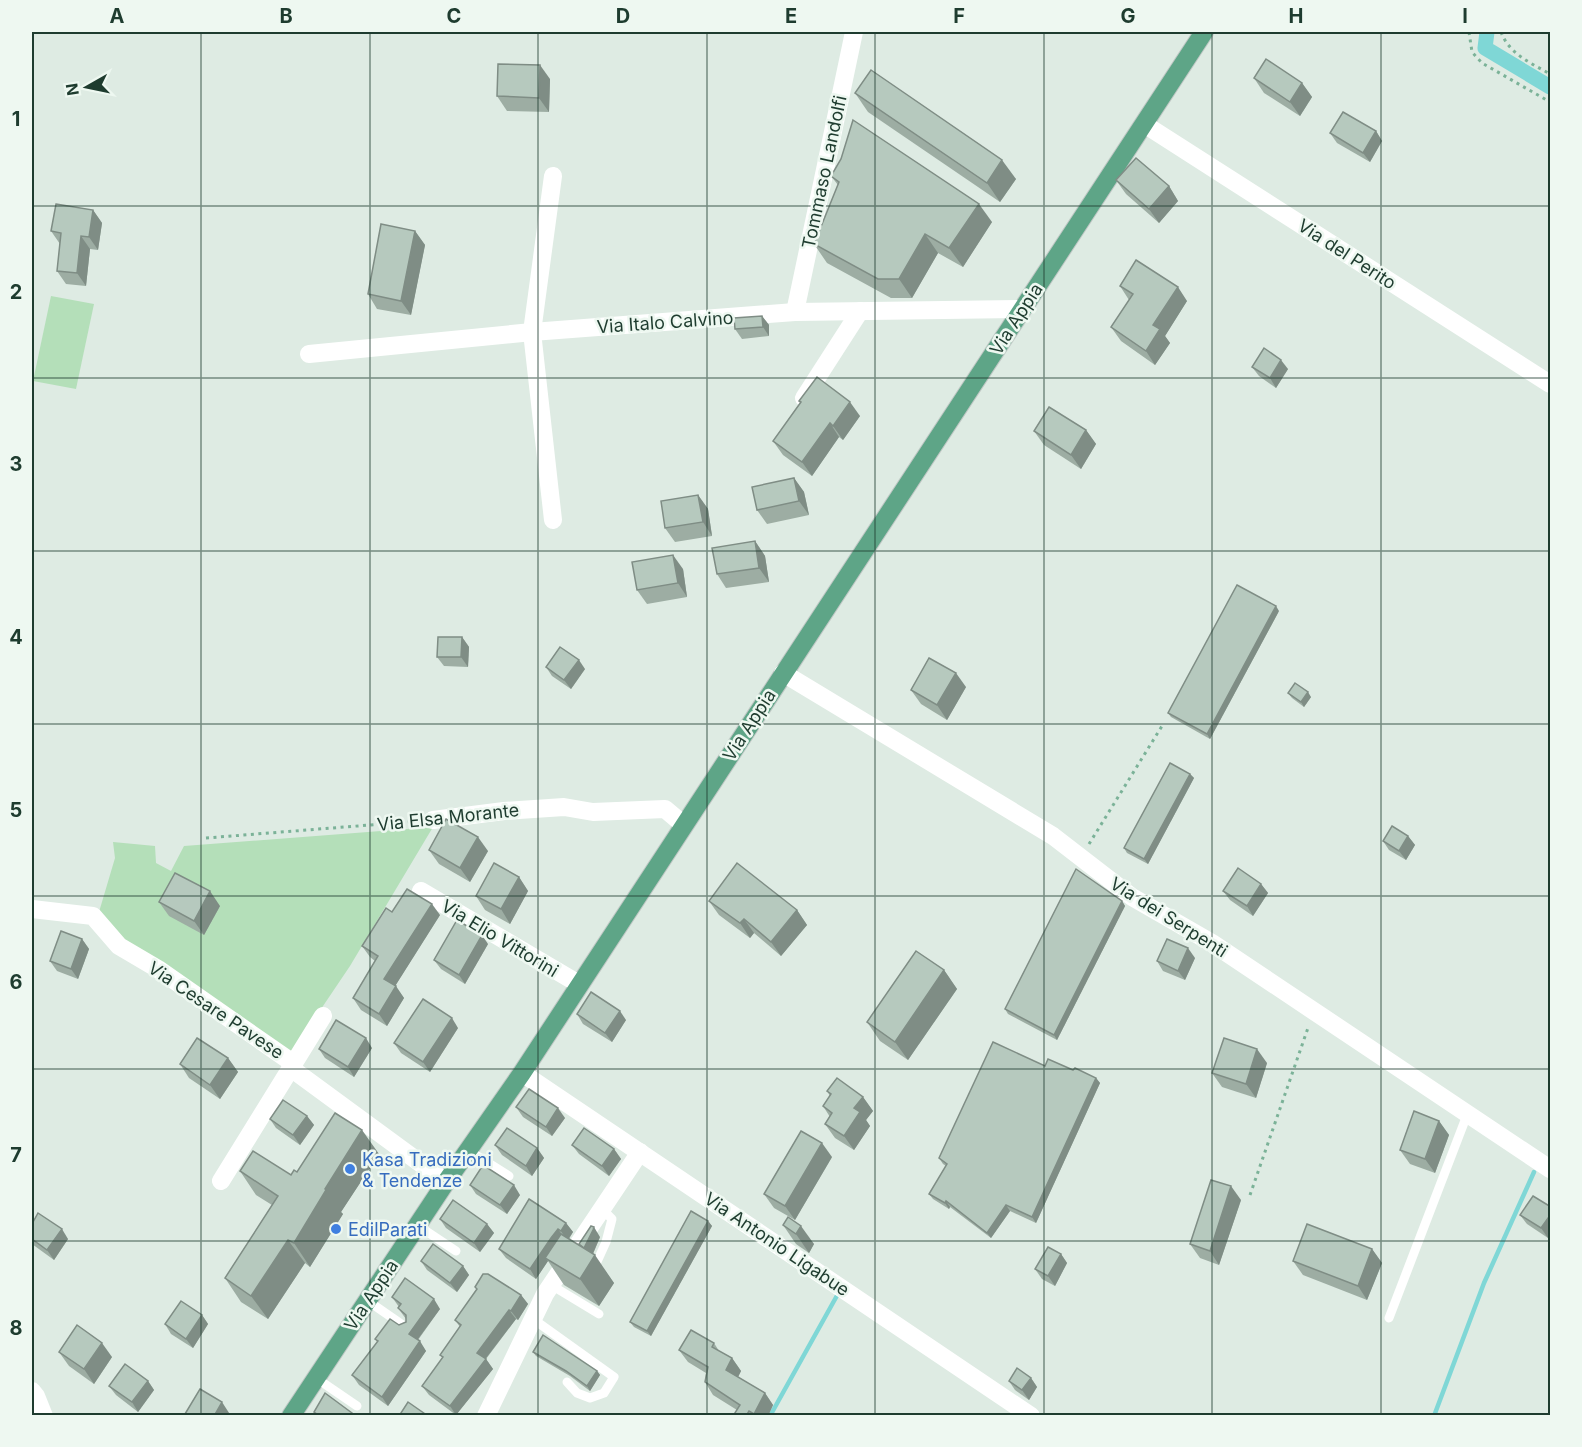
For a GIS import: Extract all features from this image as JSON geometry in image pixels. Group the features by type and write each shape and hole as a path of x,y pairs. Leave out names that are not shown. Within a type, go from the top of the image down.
{"main road":[{"name":"Via Appia","path":"291,1416 446,1182 522,1073 1204,32"}],"street":[{"name":"Tommaso Landolfi","path":"795,312 854,32"},
{"name":"Via del Perito","path":"1144,124 1551,384"},
{"path":"553,176 532,332 553,520"},
{"name":"Via Italo Calvino","path":"309,354 532,332 795,312 1023,309"},
{"path":"793,415 860,311"},
{"name":"Via dei Serpenti","path":"783,673 1053,836 1132,897 1212,943 1551,1169"},
{"name":"Via Elsa Morante","path":"434,820 504,811 564,807 593,812 665,809 684,825"},
{"name":"Via Elio Vittorini","path":"422,891 579,984"},
{"name":"Via Cesare Pavese","path":"32,909 93,916 119,946 158,969 290,1060 292,1069 446,1182"},
{"path":"221,1181 323,1016"},
{"name":"Via Antonio Ligabue","path":"522,1073 1031,1416"},
{"path":"486,1416 551,1286 640,1152"},
{"path":"32,1391 44,1416"}],"lane":[{"path":"1389,1318 1467,1115"},
{"path":"468,1150 509,1176"},
{"path":"596,1264 606,1242 612,1219 602,1209"},
{"path":"417,1226 456,1251"},
{"path":"551,1286 599,1314"},
{"path":"368,1301 407,1328"},
{"path":"533,1319 614,1377 604,1393 591,1398 577,1393 567,1382"},
{"path":"316,1378 357,1406"}],"path":[{"path":"1469,32 1472,52 1482,63 1551,102"},
{"path":"1501,32 1505,42 1518,56 1551,74"},
{"path":"1081,858 1162,726"},
{"name":"Via Elsa Morante","path":"206,838 434,820"},
{"path":"1250,1194 1313,1012"}],"green space":[{"path":"51,296 94,304 76,389 33,381"},
{"path":"433,827 350,966 290,1055 120,941 99,912 115,858 113,842 155,846 156,863 171,871 184,846"}],"building":[{"path":"1266,59 1302,83 1290,102 1254,78"},
{"path":"498,64 540,65 539,98 497,96"},
{"path":"871,70 1002,160 987,183 855,93"},
{"path":"1343,112 1376,131 1363,153 1330,133"},
{"path":"853,120 979,204 949,248 925,234 899,279 878,279 814,244 839,182 831,176 841,159"},
{"path":"1136,158 1169,186 1149,209 1116,180"},
{"path":"56,204 93,210 89,237 81,236 77,273 57,271 61,233 51,231"},
{"path":"381,224 415,231 401,301 368,294"},
{"path":"1136,260 1178,287 1153,325 1160,329 1146,351 1111,327 1133,294 1120,286"},
{"path":"762,316 763,327 735,329 734,318"},
{"path":"1264,348 1281,360 1270,378 1252,367"},
{"path":"817,377 850,402 833,426 830,423 802,462 773,441"},
{"path":"1049,407 1086,430 1071,455 1034,431"},
{"path":"794,478 799,501 757,510 752,487"},
{"path":"698,495 703,522 665,528 661,501"},
{"path":"755,541 759,568 717,574 712,548"},
{"path":"673,555 678,583 637,590 632,562"},
{"path":"1237,585 1276,606 1207,734 1168,713"},
{"path":"438,637 462,637 461,657 437,657"},
{"path":"560,647 579,660 564,680 546,667"},
{"path":"929,658 956,673 937,705 911,690"},
{"path":"1295,683 1308,692 1301,702 1288,693"},
{"path":"1170,763 1190,774 1144,859 1124,848"},
{"path":"446,819 478,837 460,868 429,850"},
{"path":"1392,826 1408,836 1399,851 1383,841"},
{"path":"494,863 519,877 501,909 476,896"},
{"path":"737,863 797,910 771,942 744,919 740,923 709,901"},
{"path":"1238,868 1261,884 1247,906 1223,891"},
{"path":"1076,869 1122,901 1054,1035 1005,1009"},
{"path":"175,873 210,891 194,921 159,902"},
{"path":"407,889 432,904 384,979 396,986 379,1014 353,998 378,956 362,946 386,908 392,912"},
{"path":"457,920 482,935 459,975 434,960"},
{"path":"61,931 82,939 71,969 50,961"},
{"path":"1167,939 1188,948 1178,971 1157,961"},
{"path":"916,951 944,970 895,1042 867,1022"},
{"path":"591,992 620,1011 605,1033 577,1014"},
{"path":"423,999 452,1018 423,1062 394,1043"},
{"path":"336,1020 366,1038 348,1067 319,1049"},
{"path":"197,1038 228,1058 210,1085 180,1064"},
{"path":"1224,1038 1257,1049 1246,1084 1212,1073"},
{"path":"993,1042 1045,1066 1048,1059 1096,1078 1032,1217 1006,1205 987,1233 946,1201 945,1203 929,1194 947,1164 939,1158"},
{"path":"837,1078 863,1097 854,1108 860,1112 844,1136 825,1124 832,1113 823,1106 831,1094 827,1091"},
{"path":"529,1089 558,1108 546,1127 516,1107"},
{"path":"283,1100 307,1116 293,1135 270,1119"},
{"path":"1414,1111 1439,1121 1425,1159 1400,1150"},
{"path":"335,1113 362,1130 294,1243 288,1240 251,1296 225,1278 278,1196 240,1171 253,1151 291,1175 294,1170 297,1172"},
{"path":"507,1128 537,1148 526,1166 495,1145"},
{"path":"584,1128 614,1149 602,1166 572,1145"},
{"path":"801,1131 822,1143 785,1206 764,1194"},
{"path":"483,1165 514,1185 500,1205 470,1185"},
{"path":"1211,1180 1231,1186 1210,1251 1190,1244"},
{"path":"1533,1196 1551,1207 1551,1214 1541,1228 1520,1215"},
{"path":"529,1199 566,1223 561,1231 558,1229 530,1269 499,1249"},
{"path":"453,1200 487,1224 474,1243 440,1219"},
{"path":"691,1211 708,1221 647,1331 630,1322"},
{"path":"38,1213 62,1229 47,1250 32,1239 32,1224"},
{"path":"788,1217 801,1226 796,1234 783,1225"},
{"path":"1307,1224 1372,1249 1358,1286 1293,1261"},
{"path":"591,1226 594,1227 584,1248 579,1244"},
{"path":"561,1234 595,1255 580,1279 545,1258"},
{"path":"433,1244 463,1266 450,1283 421,1261"},
{"path":"1048,1247 1061,1254 1048,1276 1035,1269"},
{"path":"483,1274 488,1274 521,1295 477,1353 486,1359 450,1406 422,1386 443,1357 440,1355 461,1325 455,1320 477,1289 475,1287"},
{"path":"405,1278 434,1299 409,1334 420,1341 382,1397 352,1375 378,1341 375,1339 390,1319 399,1325 406,1322 406,1315 398,1308 401,1304 392,1297"},
{"path":"181,1301 202,1315 186,1339 165,1324"},
{"path":"77,1325 102,1343 84,1369 59,1352"},
{"path":"691,1330 714,1343 712,1347 732,1358 726,1370 765,1393 754,1414 749,1411 746,1416 733,1416 740,1405 705,1382 708,1367 679,1350"},
{"path":"543,1335 597,1371 587,1386 533,1352"},
{"path":"125,1364 148,1381 132,1402 109,1386"},
{"path":"1017,1368 1031,1378 1022,1390 1009,1381"},
{"path":"200,1389 222,1402 214,1416 187,1416 185,1414"},
{"path":"325,1393 356,1416 320,1416 314,1412"},
{"path":"408,1402 428,1416 399,1416"}],"waterway":[{"path":"1487,32 1485,48 1550,87"},
{"path":"1434,1416 1484,1283 1534,1172"},
{"path":"770,1416 839,1292"}],"place":[{"name":"Kasa Tradizioni & Tendenze","path":"350,1169"},
{"name":"EdilParati","path":"336,1229"}]}
